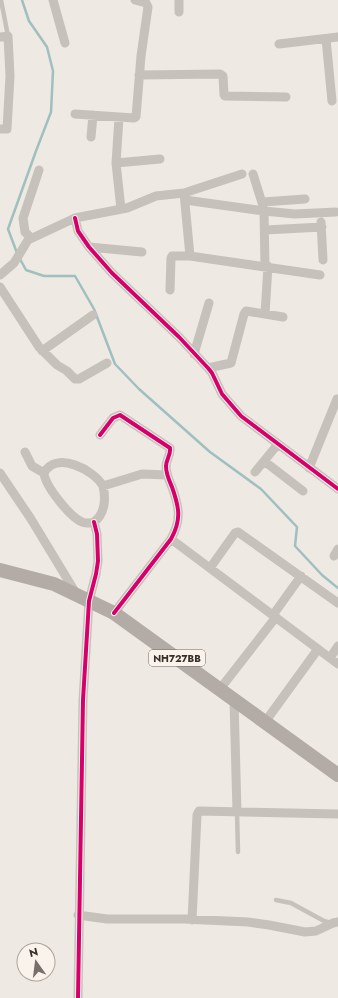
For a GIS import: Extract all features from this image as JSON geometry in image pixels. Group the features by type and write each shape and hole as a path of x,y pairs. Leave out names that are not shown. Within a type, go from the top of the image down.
{"highway":[{"name":"NH727BB","path":"0,570 54,584 114,613 338,775"}],"street":[{"path":"53,0 65,42"},
{"path":"75,114 119,118 136,117 139,75 148,7 146,3 135,0"},
{"path":"179,0 179,12"},
{"path":"0,129 7,129 10,76 4,37"},
{"path":"279,44 338,37"},
{"path":"326,39 332,101"},
{"path":"139,75 220,74 223,76 225,96 286,97"},
{"path":"91,137 92,115"},
{"path":"119,118 116,163 122,209"},
{"path":"116,163 160,159"},
{"path":"29,239 25,232 23,218 39,170"},
{"path":"184,196 242,174"},
{"path":"253,174 263,202 264,211 266,266 265,314"},
{"path":"0,275 14,263 29,239 75,218 127,208 156,196 184,196 264,211 294,214 336,212"},
{"path":"184,196 190,256"},
{"path":"263,202 304,199"},
{"path":"320,213 322,227 322,260"},
{"path":"75,218 78,231 89,246 112,273 208,368 222,394 242,416 338,489"},
{"path":"265,230 322,227"},
{"path":"89,246 142,252"},
{"path":"170,290 172,256 190,256 320,275"},
{"path":"0,287 42,351 75,379 79,380 107,363"},
{"path":"194,354 209,303"},
{"path":"208,368 231,362 246,311 283,317"},
{"path":"42,351 93,315"},
{"path":"310,468 337,399"},
{"path":"100,435 113,418 120,415 170,448 166,462 167,475 176,498 179,514 177,528 171,539 114,613"},
{"path":"255,472 278,444"},
{"path":"26,452 32,466 44,473 44,476 63,506 72,516 84,523 94,522 98,519 103,509 105,494 103,486 97,477 82,467 73,464 57,464 47,468 44,473"},
{"path":"264,461 303,491"},
{"path":"0,473 84,598"},
{"path":"103,486 142,474 167,475"},
{"path":"78,998 78,915 84,598 96,574 98,561 94,522"},
{"path":"210,568 235,533 238,532 338,603"},
{"path":"171,539 338,664"},
{"path":"220,689 274,616 301,576"},
{"path":"330,658 338,646"},
{"path":"265,722 318,649"},
{"path":"234,700 237,812"},
{"path":"192,920 197,813 199,811 338,814"},
{"path":"78,915 107,919 192,920 262,924 305,932 316,931 335,922"}],"lane":[{"path":"2,0 4,37"},
{"path":"237,812 238,852"},
{"path":"276,900 291,903 324,921 335,922"}],"waterway":[{"path":"17,253 8,229 51,112 53,71 47,47 29,21 22,0"},
{"path":"20,259 26,270 44,276 75,276 94,309 115,364 139,389 210,452 261,489 297,527 295,546 322,575 338,588"}],"cycle path":[{"path":"75,218 78,231 89,247 112,273 179,337 208,368 222,394 241,416 338,489"},
{"path":"100,435 113,418 120,415 170,448 166,469 178,507 177,525 171,539 114,613"},
{"path":"78,998 83,700 89,601 98,561 97,534 94,522"}]}
